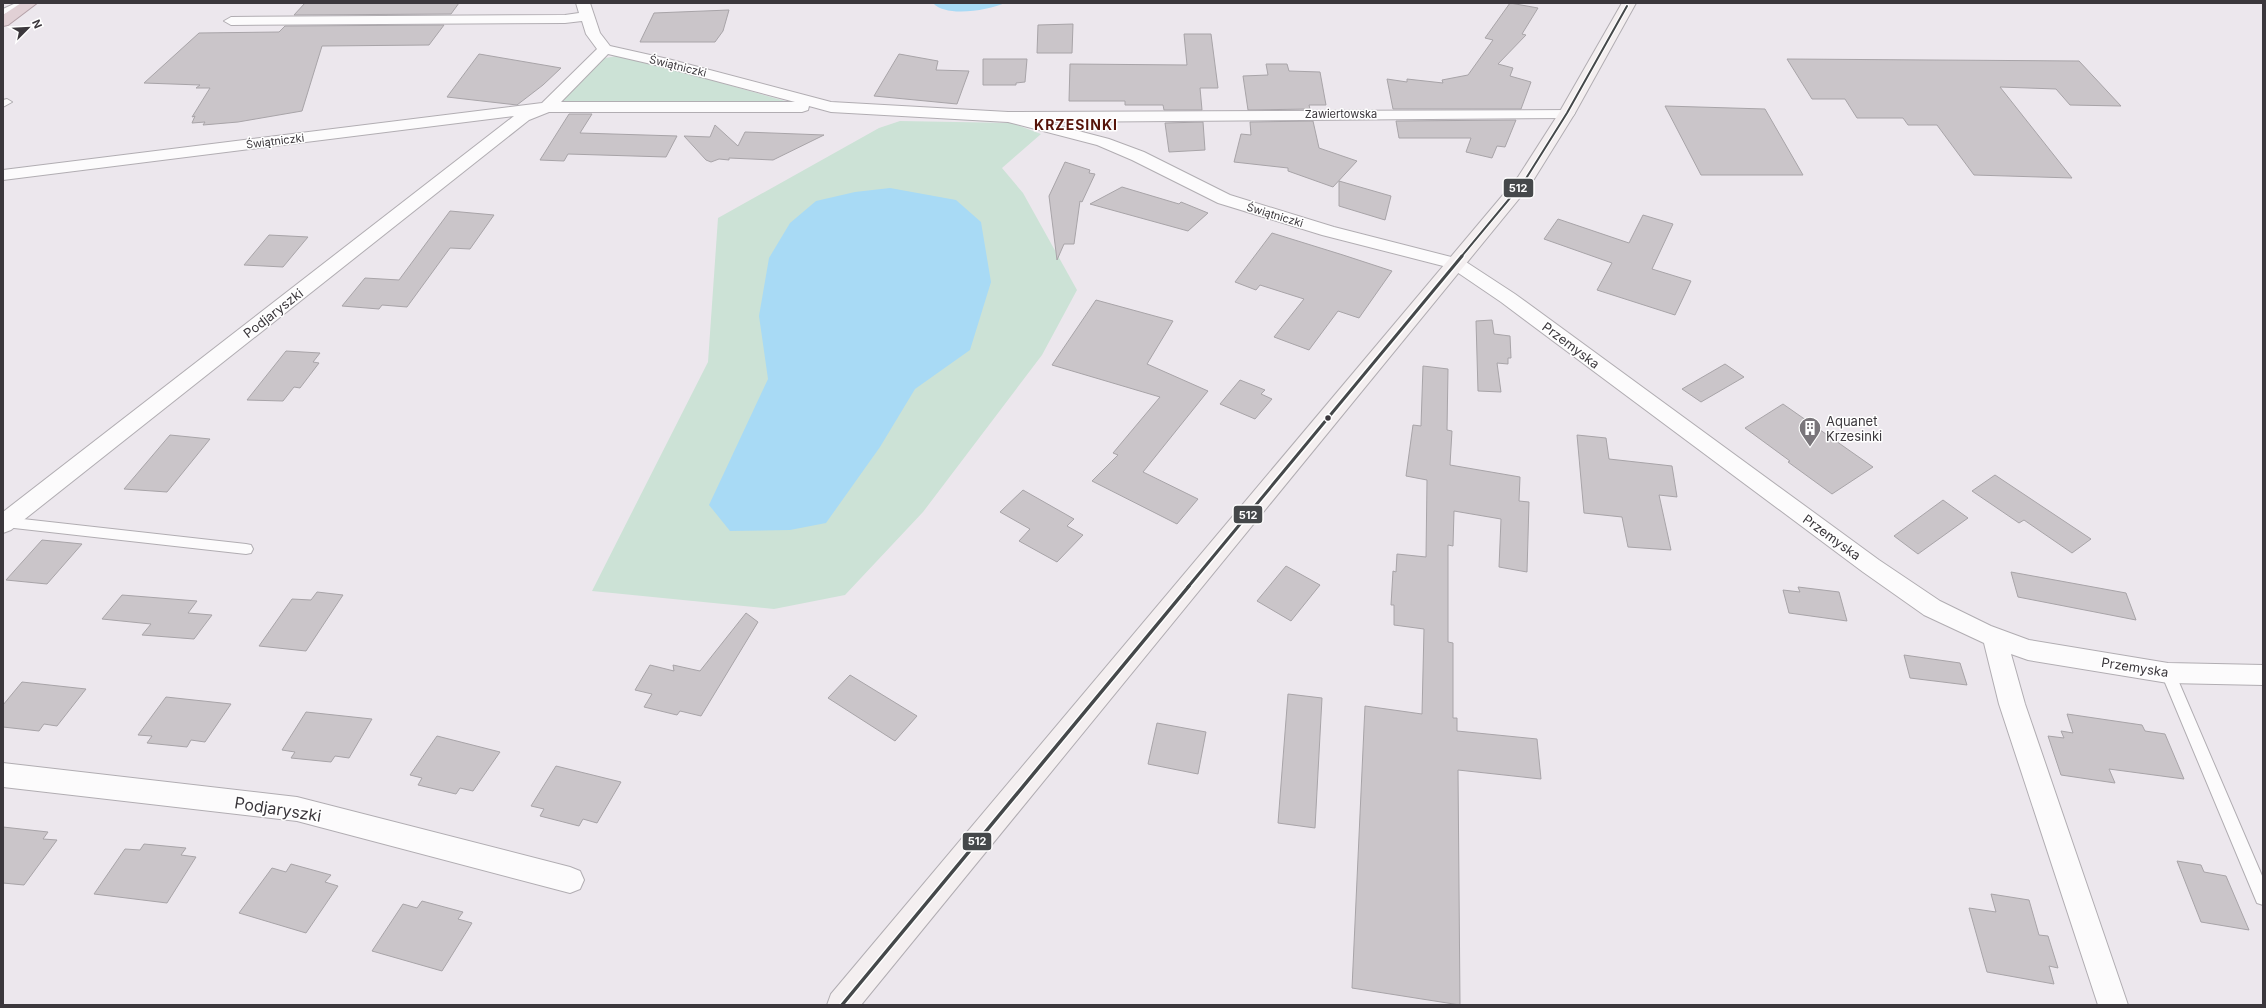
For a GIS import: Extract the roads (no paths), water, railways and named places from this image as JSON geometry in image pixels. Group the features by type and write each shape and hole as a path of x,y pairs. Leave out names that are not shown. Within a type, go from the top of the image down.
{"highway":[{"path":"3,22 30,3"}],"street":[{"path":"842,1005 1524,180 1567,113 1624,4"},
{"path":"231,21 558,19 585,10 593,34 605,49 547,107"},
{"name":"Świątniczki","path":"605,49 663,62 831,107"},
{"name":"Świątniczki","path":"3,175 547,107 831,107 1008,117 1114,116"},
{"name":"Podjaryszki","path":"4,523 523,117 547,107"},
{"name":"Zawiertowska","path":"1114,116 1567,113"},
{"path":"1103,142 1101,134 1103,124 1114,116"},
{"name":"Świątniczki","path":"1008,117 1103,142 1138,156 1224,199 1328,231 1456,264"},
{"name":"Przemyska","path":"1456,264 1508,298 1871,566 1932,608 1994,637 2028,650 2168,673 2263,675"},
{"path":"1994,637 2012,704 2113,1005"},
{"name":"Podjaryszki","path":"3,775 297,809 570,880"}],"lane":[{"path":"3,12 23,3"},
{"path":"4,523 246,549"},
{"path":"2168,673 2263,897"}],"water":[{"path":"933,3 1005,3 979,10 957,11 939,8"},
{"path":"890,188 956,200 981,222 991,282 970,350 915,389 880,447 826,523 790,530 730,531 709,505 768,379 759,316 769,258 790,223 816,201 855,192"}],"place":[{"name":"Aquanet Krzesinki","path":"1810,448"}],"district":[{"name":"KRZESINKI","path":"1076,125"}]}
